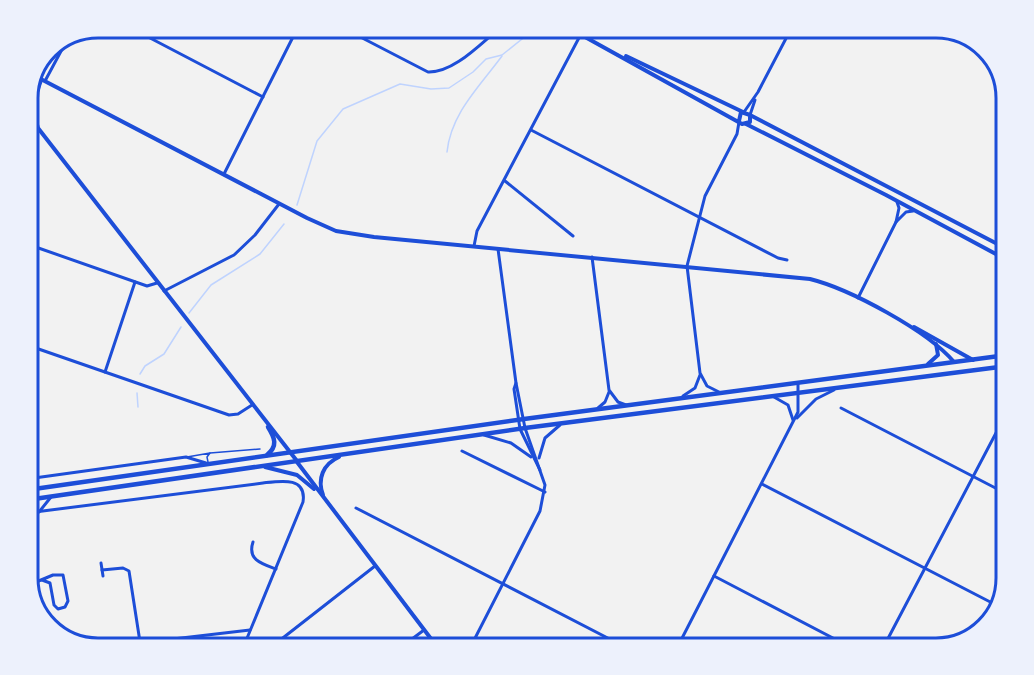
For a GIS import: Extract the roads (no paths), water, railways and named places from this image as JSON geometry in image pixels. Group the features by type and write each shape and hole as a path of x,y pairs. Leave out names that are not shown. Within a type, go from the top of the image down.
{"highway":[{"path":"38,489 262,458 524,418 996,357"},
{"path":"955,362 963,369 971,370"},
{"path":"38,499 523,429 996,368"},
{"path":"262,458 275,445 268,426"}],"street":[{"path":"150,38 264,97"},
{"path":"224,174 293,38"},
{"path":"362,38 428,72 441,72 448,68 487,38"},
{"path":"474,246 477,231 579,38"},
{"path":"589,38 750,115 996,243 991,252"},
{"path":"721,393 707,386 700,373 687,266 705,196 737,134 750,122 750,115 758,92 786,38"},
{"path":"39,88 61,50"},
{"path":"619,54 652,76 893,199 996,254"},
{"path":"652,76 651,71 656,69"},
{"path":"43,81 319,224 356,235 802,277 829,285 902,322 932,340 955,362"},
{"path":"737,134 739,115 758,92"},
{"path":"38,128 430,638"},
{"path":"531,130 778,258 787,260"},
{"path":"504,181 573,236"},
{"path":"857,299 896,222 899,208 890,191 896,190"},
{"path":"164,291 234,255 255,235 279,204"},
{"path":"896,222 906,212 924,211 922,205"},
{"path":"38,248 135,282 151,286 157,283"},
{"path":"498,249 516,383 524,418 523,429"},
{"path":"592,257 609,390 605,402 596,409"},
{"path":"105,372 135,282"},
{"path":"902,322 926,332 974,360"},
{"path":"924,366 938,355 938,348 932,340"},
{"path":"38,349 229,415 238,414 252,405"},
{"path":"680,398 695,388 700,373"},
{"path":"475,638 540,511 545,492 542,474 518,419 514,389 516,383"},
{"path":"682,638 800,407 798,383"},
{"path":"792,424 810,404 838,388"},
{"path":"609,390 618,402 627,405"},
{"path":"769,397 782,400 788,405 793,416 792,424"},
{"path":"841,408 996,488"},
{"path":"538,465 539,453 545,438 555,429 568,423"},
{"path":"888,638 996,433"},
{"path":"481,435 512,443 538,465"},
{"path":"462,451 545,492"},
{"path":"332,509 321,490 321,478 330,462 342,456"},
{"path":"38,477 186,457 213,465"},
{"path":"265,467 297,475 321,495"},
{"path":"39,512 263,483 289,481 298,484 303,491 303,502 247,638"},
{"path":"762,484 991,602"},
{"path":"39,512 51,497"},
{"path":"356,508 607,638"},
{"path":"253,542 252,555 255,560 276,569"},
{"path":"101,563 103,576"},
{"path":"283,638 375,566"},
{"path":"102,570 123,568 129,571 139,638"},
{"path":"38,582 53,575 64,576 68,601 65,608 58,609 54,605 50,582 42,580"},
{"path":"714,576 833,638"},
{"path":"177,638 250,630"},
{"path":"413,638 424,630"}],"lane":[{"path":"186,457 260,449"},
{"path":"210,453 207,460 213,465"}],"waterway":[{"path":"297,205 317,141 343,109 400,84 431,89 449,88 473,72 486,59 502,55 523,38"},
{"path":"447,152 460,112 502,56"},
{"path":"189,313 211,285 260,254 284,224"},
{"path":"140,374 145,366 164,354 181,327"},
{"path":"137,393 138,407"}]}
